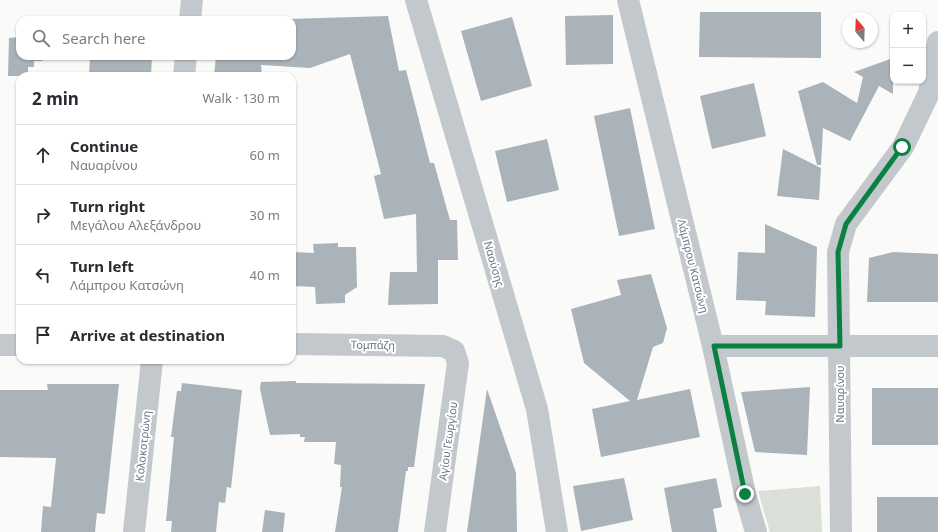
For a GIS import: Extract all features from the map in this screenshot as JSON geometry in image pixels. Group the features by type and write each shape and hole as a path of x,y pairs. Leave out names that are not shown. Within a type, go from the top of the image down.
{"street":[{"path":"190,16 192,0"},
{"name":"Ναούσης","path":"416,0 537,409 557,532"},
{"name":"Λάμπρου Κατσώνη","path":"628,0 714,346 745,494 756,532"},
{"name":"Ναυαρίνου","path":"841,532 838,252 846,224 902,147 929,93 938,42"},
{"path":"184,72 186,60"},
{"name":"Τομπάζη","path":"296,344 443,346 454,351"},
{"path":"0,345 16,345"},
{"path":"714,346 938,346"},
{"name":"Αγίου Γεωργίου","path":"435,532 458,363 454,351"},
{"name":"Κολοκοτρώνη","path":"134,532 152,364"}],"shaded area":[{"path":"820,486 822,532 770,532 758,491"}],"building":[{"path":"700,12 821,12 821,58 699,57"},
{"path":"613,15 613,64 566,65 565,16"},
{"path":"388,16 399,71 406,70 430,163 434,163 450,220 457,220 458,260 438,260 438,304 388,305 390,272 417,272 416,214 384,219 374,176 381,174 350,54 310,68 261,65 262,72 214,72 216,60 296,60 296,19"},
{"path":"512,17 532,86 481,101 461,31"},
{"path":"16,37 16,60 42,61 34,61 34,67 28,67 28,72 16,72 16,76 8,76 9,38"},
{"path":"890,59 890,84 893,84 893,94 879,86 850,141 823,128 821,165 817,165 798,91 823,82 857,103 863,77 854,72"},
{"path":"90,60 152,60 151,72 89,72"},
{"path":"754,83 766,136 712,149 700,96"},
{"path":"630,108 655,229 619,236 594,116"},
{"path":"547,139 559,190 507,202 495,151"},
{"path":"783,149 821,168 819,200 777,196"},
{"path":"765,224 817,247 815,317 765,315 766,301 736,300 738,252 765,253"},
{"path":"338,243 338,247 356,247 357,287 345,295 345,303 316,304 315,287 296,286 296,252 314,253 313,244"},
{"path":"893,252 938,254 938,302 867,302 869,258"},
{"path":"651,274 667,328 663,343 653,347 637,400 690,389 700,437 601,457 592,409 630,401 584,363 571,309 621,295 617,280"},
{"path":"296,381 296,383 425,384 414,467 408,467 408,471 406,471 398,532 335,532 342,487 340,487 341,465 334,464 336,442 304,442 305,437 300,437 300,434 270,435 260,389 261,382"},
{"path":"182,383 242,390 231,488 227,487 225,503 219,502 216,532 171,532 172,521 166,521 174,437 171,437 177,391 181,391"},
{"path":"47,384 119,384 105,514 97,513 95,532 41,532 43,506 51,507 56,458 0,457 0,390 48,390"},
{"path":"810,387 807,455 755,452 741,392"},
{"path":"872,388 938,388 938,445 872,445"},
{"path":"487,389 516,473 517,532 467,532"},
{"path":"624,478 633,520 581,531 573,486"},
{"path":"716,478 722,507 713,509 717,532 672,532 664,488"},
{"path":"877,497 938,497 938,532 877,532"},
{"path":"265,510 285,513 283,532 262,532"}],"route":[{"path":"745,494 714,346 840,346 838,252 846,224 902,147"}]}
